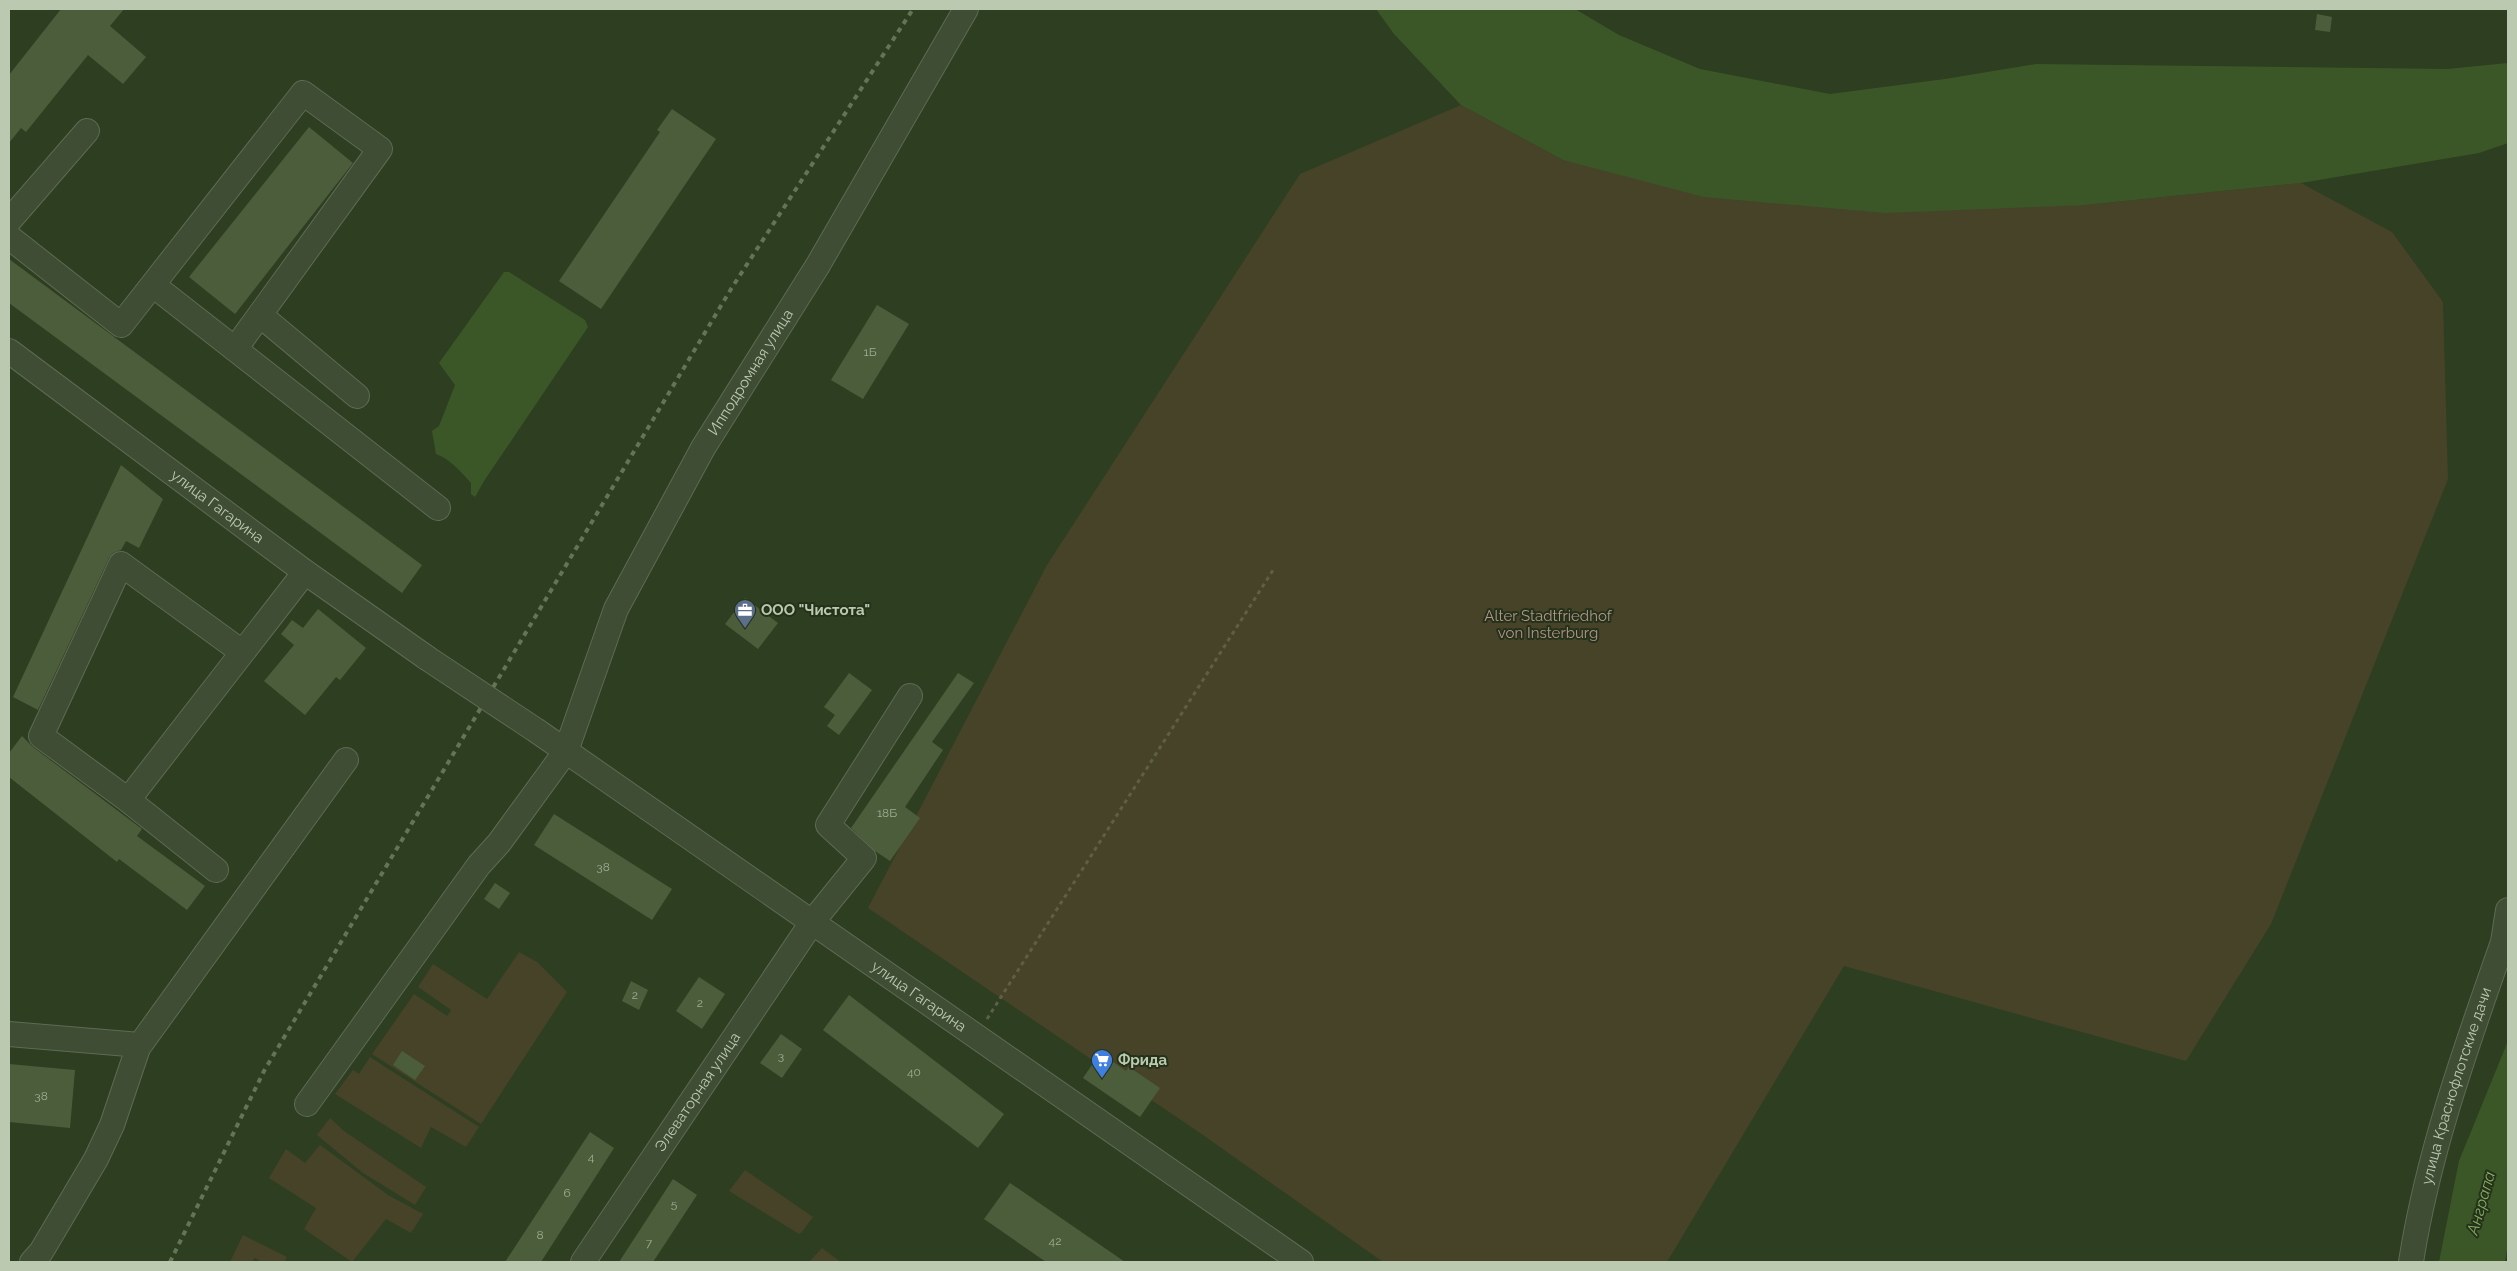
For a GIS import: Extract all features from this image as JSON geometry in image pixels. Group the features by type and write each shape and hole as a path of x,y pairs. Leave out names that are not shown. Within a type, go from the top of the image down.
{"street":[{"name":"Ипподромная улица","path":"306,1104 479,866 500,843 566,751 616,609 625,592 703,448 818,265 966,9"},
{"path":"9,237 121,325 302,93 380,149 235,349"},
{"path":"9,221 87,130"},
{"path":"153,284 438,508"},
{"path":"260,315 357,396"},
{"name":"улица Гагарина","path":"9,351 305,572 813,921 1296,1261"},
{"path":"216,870 128,800 41,736 121,564 242,652"},
{"path":"128,800 305,572"},
{"name":"Элеваторная улица","path":"583,1262 813,921 864,858 828,825 910,696"},
{"path":"32,1262 41,1252 96,1159 112,1124 139,1045 346,760"},
{"name":"улица Краснофлотские дачи","path":"2411,1262 2418,1218 2436,1145 2503,942 2508,910"},
{"path":"20,1035 139,1045"}],"path":[{"path":"976,1036 1275,568"}],"green space":[{"name":"Alter Stadtfriedhof von Insterburg","path":"1461,105 1563,160 2085,205 2301,183 2392,232 2443,302 2448,479 2271,924 2186,1061 1844,966 1667,1262 1383,1262 1203,1135 868,908 1047,565 1300,174"},
{"path":"519,952 537,962 567,992 481,1124 372,1054 414,994 447,1016 451,1010 418,987 433,964 487,999"},
{"path":"370,1057 479,1127 466,1147 431,1127 421,1148 335,1094 353,1070 359,1074"},
{"path":"330,1118 344,1131 426,1187 415,1205 363,1173 317,1135"},
{"path":"320,1145 388,1195 423,1214 411,1233 386,1219 352,1262 304,1229 316,1208 269,1178 286,1149 305,1163"},
{"path":"745,1170 813,1217 802,1232 799,1234 729,1191"},
{"path":"243,1235 287,1257 284,1262 262,1262 255,1258 252,1262 230,1262"},
{"path":"822,1248 841,1262 809,1262"}],"water":[{"path":"1376,9 1575,9 1619,35 1700,69 1830,94 1945,79 2036,64 2447,69 2508,63 2508,143 2479,153 2301,183 2085,205 1886,213 1704,197 1563,160 1461,105 1394,34"},
{"path":"504,272 509,272 585,320 588,327 475,497 471,494 471,483 451,462 436,454 432,431 439,426 455,385 439,363"},
{"name":"Анграпа","path":"2508,1041 2508,1244 2505,1262 2439,1262 2459,1161"}],"building":[{"path":"61,9 124,9 110,26 146,57 123,84 88,55 26,132 21,128 9,143 9,75"},
{"path":"2317,14 2332,17 2330,32 2315,30"},
{"path":"672,109 716,139 601,309 559,281 660,132 657,130"},
{"path":"309,127 353,163 235,314 189,277"},
{"path":"9,259 422,565 402,593 9,303"},
{"path":"877,305 909,324 863,399 831,380"},
{"path":"121,465 163,499 139,548 126,541 121,550 113,553 109,558 38,710 13,697"},
{"path":"745,598 778,623 758,649 725,624"},
{"path":"318,609 366,648 340,680 336,677 305,715 264,681 294,645 281,634 292,620 303,628"},
{"path":"849,673 872,690 839,735 827,726 835,715 824,707"},
{"path":"958,673 974,683 932,742 943,750 905,807 920,818 890,861 875,851 851,828"},
{"path":"22,736 33,747 142,829 137,836 205,886 187,910 119,859 117,862 9,777 9,753"},
{"path":"554,814 672,889 652,920 534,845"},
{"path":"495,883 510,893 499,909 484,899"},
{"path":"699,977 725,994 702,1029 676,1011"},
{"path":"631,981 648,990 639,1010 622,1001"},
{"path":"849,995 1004,1114 978,1148 823,1030"},
{"path":"781,1034 802,1049 782,1078 760,1063"},
{"path":"402,1051 425,1066 415,1080 393,1065"},
{"path":"1100,1053 1126,1071 1129,1067 1160,1088 1140,1117 1083,1078"},
{"path":"9,1064 75,1070 70,1128 9,1122"},
{"path":"590,1132 614,1148 541,1262 505,1262"},
{"path":"673,1179 697,1195 653,1262 619,1262"},
{"path":"1010,1183 1125,1262 1046,1262 984,1219"}],"railway":[{"path":"170,1262 264,1071 731,289 913,9"}],"place":[{"name":"ООО \"Чистота\"","path":"745,629"},
{"name":"Фрида","path":"1102,1079"}]}
